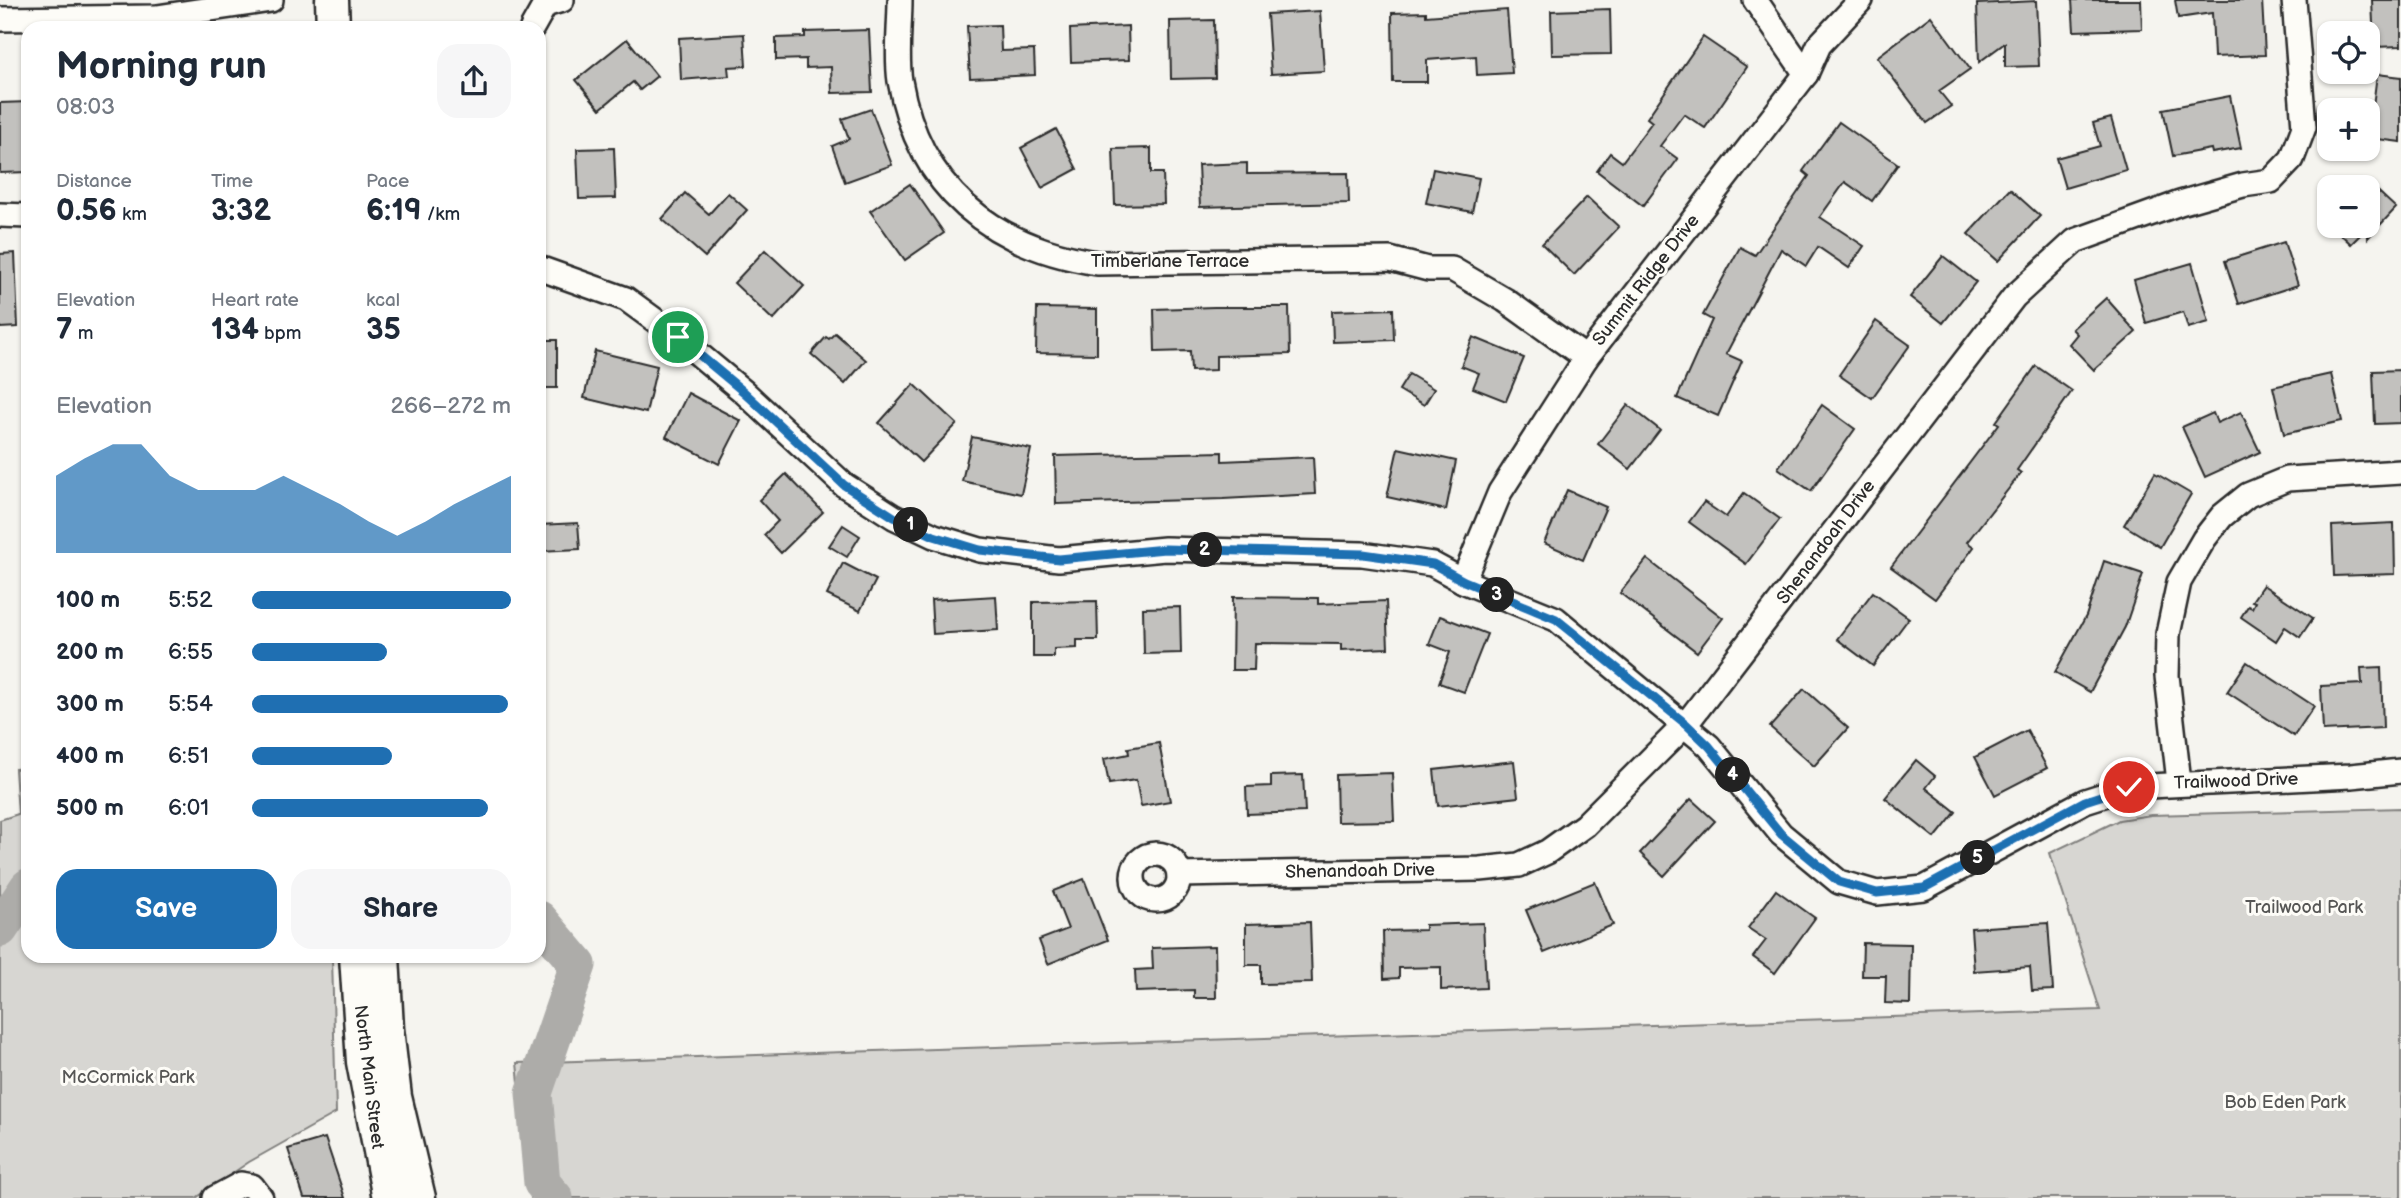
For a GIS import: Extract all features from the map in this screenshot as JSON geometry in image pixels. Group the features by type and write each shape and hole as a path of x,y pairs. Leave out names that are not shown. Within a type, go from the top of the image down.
{"main road":[{"path":"332,0 333,21"},
{"name":"North Main Street","path":"370,963 363,1062 389,1198"},
{"name":"North Main Street","path":"371,963 387,1029 396,1097 419,1198"}],"street":[{"path":"0,19 157,17 271,0"},
{"path":"536,21 545,5 562,0"},
{"name":"Timberlane Terrace","path":"900,0 900,79 914,135 930,165 962,204 987,225 1065,258 1097,263 1390,259 1427,269 1452,269 1504,300 1586,358"},
{"path":"1755,0 1806,74"},
{"name":"Summit Ridge Drive","path":"1464,581 1500,492 1586,358 1806,74 1819,45 1861,0"},
{"name":"Shenandoah Drive","path":"1179,875 1480,869 1519,865 1547,852 1585,825 1686,724 2014,297 2075,241 2180,203 2243,185 2271,181 2292,159 2304,127 2294,0"},
{"path":"0,215 21,216"},
{"name":"Trailwood Drive","path":"546,267 626,299 678,337 744,392 844,485 894,517 934,536 980,550 1059,559 1165,549 1363,554 1433,564 1464,581 1556,619 1686,724 1709,746 1781,834 1839,882 1877,893 1924,888 2085,801 2129,787 2401,771"},
{"path":"2179,782 2167,676 2168,634 2179,582 2204,539 2222,516 2248,495 2287,479 2401,472"},
{"path":"215,1198 241,1184 252,1186 261,1198"}],"green space":[{"name":"McCormick Park","path":"15,769 21,769 21,963 332,963 336,1113 249,1162 196,1198 0,1198 0,820 18,814"},
{"name":"Bob Eden Park","path":"2401,808 2401,1198 531,1198 517,1063 2100,1010 2050,853 2119,820 2151,815"}],"building":[{"path":"2072,0 2141,0 2142,29 2074,31"},
{"path":"2175,0 2262,0 2265,55 2214,57 2212,13 2178,18"},
{"path":"2372,0 2401,0 2401,46 2380,47 2380,21 2373,21"},
{"path":"2036,1 2039,66 2005,67 2005,43 1979,62 1977,4"},
{"path":"1610,9 1611,54 1552,55 1551,11"},
{"path":"1507,10 1512,73 1477,75 1476,56 1427,60 1427,82 1393,82 1392,13 1426,12 1426,16"},
{"path":"1320,11 1324,71 1271,74 1267,14"},
{"path":"1931,16 1970,69 1939,91 1951,106 1927,123 1877,57"},
{"path":"1214,20 1215,78 1171,79 1170,21"},
{"path":"1000,25 1001,51 1034,50 1035,75 970,78 967,26"},
{"path":"1128,26 1129,60 1071,62 1070,29"},
{"path":"869,30 872,92 832,93 831,67 806,68 806,59 776,60 776,38 805,37 805,32"},
{"path":"744,34 746,66 728,67 729,76 681,80 679,38"},
{"path":"1703,37 1747,67 1705,128 1684,114 1660,146 1678,159 1643,206 1597,171 1610,153 1622,162 1652,122 1647,118"},
{"path":"627,39 657,76 640,90 633,82 600,109 576,80"},
{"path":"2380,74 2401,77 2401,142 2380,139 2380,98 2374,98 2376,84 2380,84"},
{"path":"2230,96 2241,148 2212,153 2211,149 2173,156 2163,109"},
{"path":"21,102 21,172 0,173 0,103"},
{"path":"871,109 892,165 845,182 832,146 849,139 842,119"},
{"path":"2111,118 2126,170 2065,188 2056,158 2100,146 2093,123"},
{"path":"1839,122 1898,164 1872,201 1845,182 1820,217 1864,246 1849,268 1818,247 1806,266 1781,249 1726,354 1742,361 1718,416 1677,398 1712,320 1703,315 1740,247 1755,255 1809,176 1803,171"},
{"path":"1056,129 1077,169 1042,188 1021,148"},
{"path":"614,148 616,198 579,199 577,149"},
{"path":"1151,148 1151,173 1163,173 1164,204 1115,205 1113,149"},
{"path":"1247,163 1247,174 1348,173 1349,203 1200,207 1198,165"},
{"path":"1433,169 1479,178 1472,212 1426,203"},
{"path":"910,184 944,233 905,260 870,211"},
{"path":"2010,189 2040,216 1998,261 1968,234"},
{"path":"685,193 709,214 728,193 747,210 705,257 662,219"},
{"path":"2380,193 2396,208 2380,225"},
{"path":"1587,197 1619,227 1574,275 1542,244"},
{"path":"2345,238 2357,238 2351,244"},
{"path":"2284,242 2298,285 2239,304 2225,261"},
{"path":"765,250 804,286 773,320 734,283"},
{"path":"15,253 18,327 0,328 0,254"},
{"path":"1943,256 1976,282 1943,323 1910,297"},
{"path":"2192,263 2209,322 2188,328 2183,312 2146,323 2134,280"},
{"path":"2106,298 2136,332 2094,370 2069,344 2077,334 2072,329"},
{"path":"1289,307 1290,354 1216,356 1216,370 1191,371 1190,351 1155,352 1154,309"},
{"path":"1037,308 1097,309 1097,354 1036,353"},
{"path":"1393,309 1394,340 1333,342 1332,311"},
{"path":"1876,321 1910,345 1872,398 1839,375"},
{"path":"835,333 866,360 845,384 811,354 826,337 829,339"},
{"path":"1473,337 1524,358 1506,401 1473,388 1479,373 1461,366"},
{"path":"546,340 557,340 557,388 546,388"},
{"path":"595,351 657,366 646,413 584,398"},
{"path":"2036,366 2072,391 2017,470 2021,473 1967,542 1974,547 1935,599 1891,567 1999,424 1996,422"},
{"path":"2401,370 2401,423 2375,424 2373,371"},
{"path":"1409,374 1434,389 1424,405 1399,390"},
{"path":"2331,374 2342,421 2284,434 2273,387"},
{"path":"914,384 957,424 921,462 879,423"},
{"path":"688,393 741,421 719,464 666,437"},
{"path":"1628,405 1660,430 1630,469 1598,444"},
{"path":"1822,405 1855,429 1811,491 1778,468"},
{"path":"2241,412 2260,452 2205,477 2182,427 2213,413 2217,423"},
{"path":"972,437 1031,449 1021,494 962,481"},
{"path":"1398,448 1456,461 1446,510 1387,497"},
{"path":"1222,452 1222,461 1313,457 1315,494 1056,504 1055,456"},
{"path":"2155,473 2191,494 2160,547 2124,525"},
{"path":"786,474 823,512 781,553 764,535 778,521 759,500"},
{"path":"1567,490 1606,507 1583,560 1544,543"},
{"path":"1744,493 1780,519 1746,564 1689,522 1704,502 1726,517"},
{"path":"578,523 580,549 546,551 546,525"},
{"path":"2394,523 2395,574 2334,576 2332,526"},
{"path":"843,525 860,536 847,557 829,546"},
{"path":"1647,559 1723,618 1697,652 1620,593"},
{"path":"2104,561 2143,574 2125,627 2090,692 2055,672 2086,616"},
{"path":"843,563 876,580 860,611 827,595"},
{"path":"2263,585 2313,618 2300,637 2285,627 2276,641 2241,617 2248,606 2252,608 2255,602 2252,601"},
{"path":"1873,592 1909,618 1873,666 1837,639"},
{"path":"996,596 998,630 933,634 931,600"},
{"path":"1233,597 1318,598 1318,604 1386,601 1388,648 1341,650 1341,644 1255,643 1254,670 1232,670"},
{"path":"1097,601 1098,640 1077,640 1077,648 1054,649 1054,657 1033,657 1033,602"},
{"path":"1180,607 1181,653 1144,654 1143,608"},
{"path":"1440,616 1487,634 1464,692 1439,683 1450,652 1429,644"},
{"path":"2247,662 2314,706 2294,736 2227,692"},
{"path":"2381,667 2383,728 2323,731 2321,686 2362,684 2361,668"},
{"path":"1804,689 1848,728 1814,766 1770,727"},
{"path":"2027,730 2047,768 1995,795 1975,757"},
{"path":"1159,743 1170,801 1141,806 1136,780 1109,784 1104,759 1129,754 1128,748"},
{"path":"1916,760 1935,776 1926,788 1956,812 1935,838 1885,798"},
{"path":"1514,761 1518,797 1438,806 1434,770"},
{"path":"1392,773 1394,821 1337,822 1336,775"},
{"path":"1303,775 1305,812 1247,814 1246,787 1271,786 1271,776"},
{"path":"1691,799 1715,821 1664,876 1640,853"},
{"path":"1084,879 1108,940 1048,964 1039,940 1068,929 1053,891"},
{"path":"1595,882 1613,925 1544,953 1526,910"},
{"path":"1776,890 1815,918 1775,973 1753,957 1766,940 1748,928"},
{"path":"1310,922 1312,983 1261,984 1261,965 1246,965 1246,924"},
{"path":"1483,923 1486,988 1441,990 1441,967 1399,968 1399,978 1384,979 1383,931 1425,930 1425,925"},
{"path":"2048,923 2053,990 2032,991 2030,967 1974,971 1971,928"},
{"path":"1863,943 1911,944 1910,1004 1885,1003 1886,976 1862,976"},
{"path":"1215,946 1216,998 1194,998 1194,990 1136,992 1135,970 1153,969 1152,948"},
{"path":"325,1138 345,1198 304,1198 288,1149"}],"waterway":[{"path":"0,929 21,898"},
{"path":"546,927 578,965 534,1093 542,1183 555,1198"}],"route":[{"path":"678,337 744,392 844,485 894,517 934,536 980,550 1059,559 1165,549 1363,554 1433,564 1464,581 1556,619 1686,724 1709,746 1781,834 1839,882 1877,893 1924,888 2085,801 2129,787"}],"park label":[{"name":"Trailwood Park","path":"2304,907"}]}
